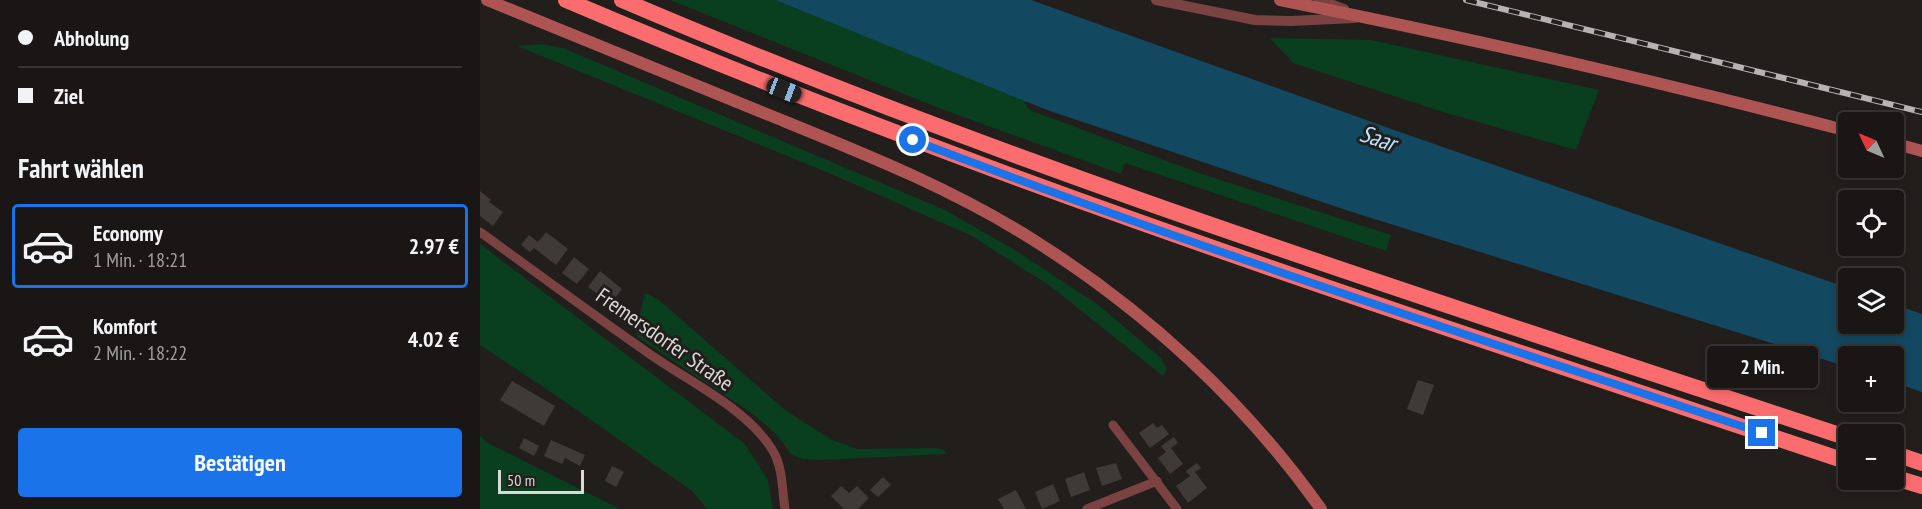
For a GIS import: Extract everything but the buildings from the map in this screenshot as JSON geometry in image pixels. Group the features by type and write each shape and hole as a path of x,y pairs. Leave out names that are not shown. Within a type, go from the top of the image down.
{"highway":[{"path":"566,0 762,82 1090,206 1279,272 1838,459"},
{"path":"622,0 781,65 985,144 1120,193 1286,251 1838,435"},
{"path":"1904,457 1922,463"},
{"path":"1904,480 1922,486"}],"main road":[{"path":"487,0 868,155 963,200 1034,240 1135,312 1176,347 1263,435 1321,509"},
{"path":"1280,0 1611,72 1838,129"},
{"path":"1904,146 1922,151"}],"street":[{"path":"1156,0 1255,20 1370,18"},
{"path":"1319,0 1370,18"},
{"name":"Fremersdorfer Straße","path":"480,232 651,355 744,417 774,453 778,464 785,509"},
{"path":"1113,425 1177,509"},
{"path":"1088,509 1157,481"}],"green space":[{"path":"670,0 775,0 1024,100 1032,111 1202,174 1391,235 1386,251 1125,163 1121,174 944,110"},
{"path":"1270,38 1371,40 1599,90 1576,150 1443,112 1293,63"},
{"path":"542,44 563,48 945,210 1018,252 1097,304 1161,358 1167,369 1163,376 1050,286 972,236 829,173 517,46"},
{"path":"480,244 745,444 768,480 773,509 707,509 692,491 480,345"},
{"path":"645,293 659,300 785,410 832,440 857,449 936,448 944,450 946,454 822,460 803,459 792,455 776,434 753,414 637,337 636,330"},
{"path":"480,435 486,442 620,509 480,509"}],"water":[{"name":"Saar","path":"775,0 1031,0 1397,131 1838,285 1838,334 1904,334 1904,308 1922,314 1922,392 1904,386 1904,346 1838,346 1838,364 1352,212 1047,110"}],"railway":[{"path":"1466,0 1922,112"}],"route":[{"path":"913,140 1090,206 1279,272 1762,433"}]}
